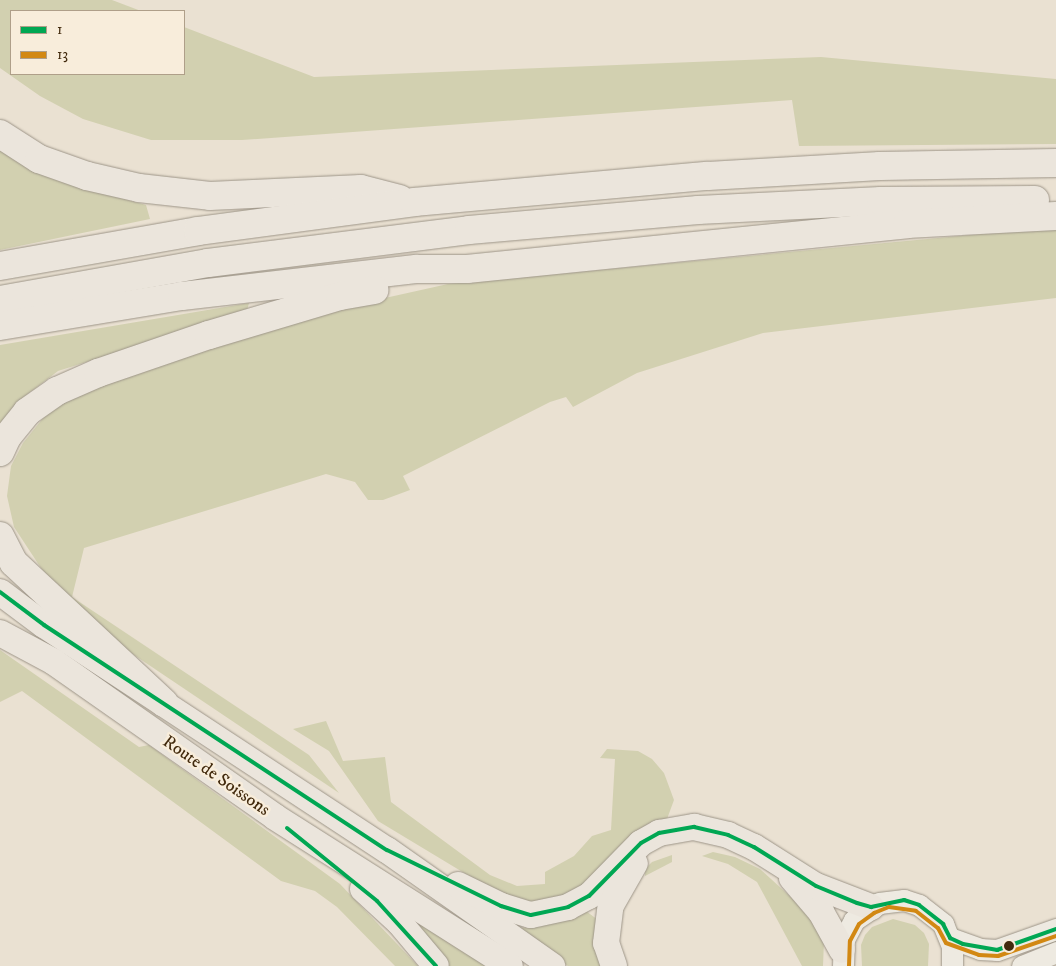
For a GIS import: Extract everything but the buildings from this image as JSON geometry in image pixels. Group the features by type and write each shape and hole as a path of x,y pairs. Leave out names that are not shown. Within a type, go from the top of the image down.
{"highway":[{"path":"0,134 39,159 87,176 138,188 210,196 361,189 414,202"},
{"path":"0,266 198,231 414,202 708,176 880,166 1056,164"},
{"path":"0,300 208,263 469,230 698,210 881,201 1056,199"},
{"path":"0,326 182,296 417,268 467,269 907,224 1056,216"},
{"path":"0,452 6,437 26,412 57,390 98,373 340,296 417,282 467,269"},
{"path":"0,536 14,563 164,704"}],"main road":[{"name":"Route de Soissons","path":"0,592 44,625 387,850 552,966"},
{"name":"Route de Soissons","path":"0,633 54,662 275,818 510,966"},
{"path":"275,818 377,901 436,966"},
{"path":"387,850 501,906 531,915 568,907 589,896 641,843 659,833 694,827 728,835 754,847 784,868 816,886 871,907"},
{"path":"614,966 606,943 611,904 630,868 648,848 676,830"},
{"path":"784,868 821,912 843,958"}],"street":[{"path":"843,958 848,929 871,907 888,901 919,905 943,924 950,938 952,966"},
{"path":"950,938 980,949 997,950 1056,929"},
{"path":"1022,966 1056,952"}],"shaded area":[{"path":"0,0 112,0 138,10 10,10 10,75 0,68"},
{"path":"185,27 314,77 821,57 1056,79 1056,144 799,146 792,100 242,140 151,140 83,119 40,96 10,75 185,75"},
{"path":"0,149 110,195 146,205 150,219 0,250"},
{"path":"1056,227 1056,298 763,333 637,373 573,407 566,397 550,402 403,476 410,490 383,500 368,500 355,482 326,474 84,548 72,597 309,755 339,793 85,622 58,594 14,527 7,496 11,466 23,443 48,412 92,387 313,314 448,284"},
{"path":"249,303 247,311 58,371 16,403 0,427 0,345"},
{"path":"0,650 139,747 149,745 340,884 418,966 395,966 337,907 315,891 281,881 22,691 0,702"},
{"path":"326,721 343,761 385,757 391,802 490,875 517,886 545,884 545,872 574,856 592,836 611,830 615,759 600,758 607,749 638,751 652,759 664,773 674,800 667,819 582,886 546,905 504,897 378,821 329,751 293,729"},
{"path":"713,852 735,857 760,869 806,911 824,941 823,966 802,966 757,882 728,864 702,856"},
{"path":"672,855 672,862 645,876 645,869 652,862"},
{"path":"582,908 598,920 600,966 568,966 513,928 540,927"},
{"path":"893,919 915,925 924,933 929,944 928,966 862,966 861,945 865,935 872,927"},
{"path":"421,922 486,966 448,966 416,927"}],"transit line":[{"name":"1","path":"0,592 44,625 387,850 501,906 531,915 568,907 589,896 641,843 659,833 694,827 728,835 754,847 816,886 857,903 871,907 904,900 919,905 943,924 950,938 963,944 997,950 1056,929"},
{"name":"1","path":"287,828 377,901 436,966"},
{"name":"13","path":"849,966 850,941 859,924 874,913 889,907 916,911 938,928 946,943 979,955 998,956 1056,936"}]}
